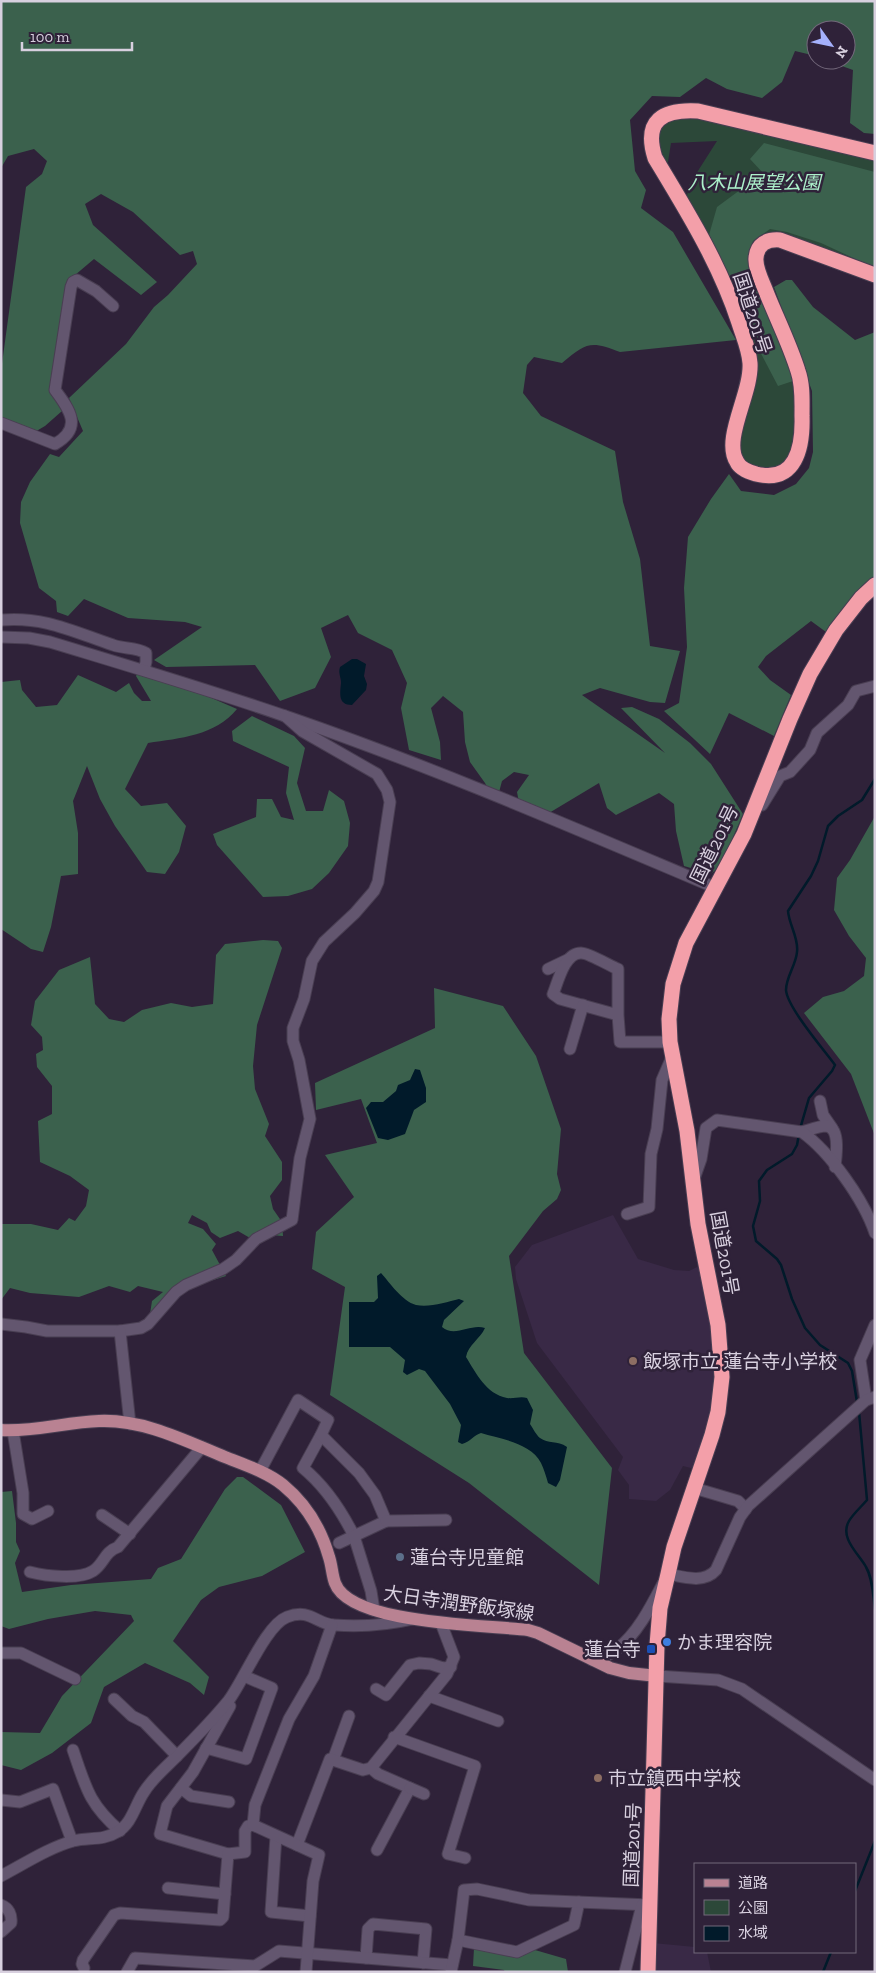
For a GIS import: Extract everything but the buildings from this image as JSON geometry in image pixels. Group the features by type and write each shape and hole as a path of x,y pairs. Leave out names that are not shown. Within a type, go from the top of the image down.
{"highway":[{"name":"国道201号","path":"875,153 698,111 672,111 660,119 653,130 651,145 655,158 716,264 734,305 746,343 750,375 732,444 737,463 743,468 763,476 773,476 784,472 793,464 798,454 803,430 799,372 760,278 755,259 763,243 770,240 780,240 875,275"},
{"name":"国道201号","path":"648,1972 646,1905 660,1608 674,1547 718,1412 722,1377 718,1325 698,1224 687,1131 671,1050 671,999 678,962 686,943 744,834 810,674 836,630 861,598 875,585"}],"main road":[{"name":"大日寺潤野飯塚線","path":"7,1430 101,1420 162,1431 260,1471 283,1485 306,1509 321,1533 336,1585 346,1598 358,1605 415,1619 441,1623 528,1630 610,1668 629,1673 657,1676"}],"street":[{"path":"1,423 55,444 62,439 71,426 72,417 69,408 56,390 73,282 77,280 96,291 113,306"},
{"path":"1,620 14,619 58,625 113,645 128,649 139,649 146,654 144,670"},
{"path":"1,637 29,638 50,642 144,670 285,716 367,746 566,825 716,888"},
{"path":"755,804 762,805 780,776 790,772 810,750 817,734 848,706 856,691 875,686"},
{"path":"1,1324 47,1331 120,1331 141,1328 148,1324 176,1292 186,1284 222,1269 236,1260 256,1239 292,1220 300,1158 310,1119 299,1060 293,1041 293,1028 304,999 312,961 324,942 355,914 374,891 378,882 390,802 387,790 377,774 302,731 285,716"},
{"path":"548,969 574,955 582,953 618,969 620,1042 671,1050 662,1080 657,1129 651,1154 649,1207 627,1214"},
{"path":"570,958 565,963 554,994 560,999 618,1014"},
{"path":"570,1049 583,1005"},
{"path":"820,1101 823,1115 835,1133 837,1144 835,1167"},
{"path":"694,1179 701,1159 706,1128 717,1120 802,1132 826,1126 832,1128"},
{"path":"802,1132 812,1139 856,1194 870,1219 875,1233"},
{"path":"592,1660 608,1655 618,1649 644,1618 668,1574 688,1578 704,1578 712,1575 740,1517 746,1509 871,1398 860,1360 875,1325"},
{"path":"120,1331 130,1424"},
{"path":"260,1471 298,1400 328,1420 303,1468 327,1492 341,1510 354,1536 371,1591 374,1610"},
{"path":"7,1430 23,1493 24,1514 32,1519 48,1511"},
{"path":"321,1435 359,1474 375,1495 386,1521"},
{"path":"30,1572 55,1576 79,1575 94,1571 110,1550 118,1547 130,1534 202,1447"},
{"path":"694,1488 738,1501 746,1509"},
{"path":"102,1515 130,1534"},
{"path":"339,1543 386,1521 446,1520"},
{"path":"1,1876 72,1841 108,1837 120,1831 128,1821 142,1793 201,1732 241,1681 274,1626 285,1618 305,1614 332,1625 389,1625 415,1619"},
{"path":"297,1845 330,1759 363,1770 371,1768 451,1667 454,1657 441,1623"},
{"path":"252,1825 255,1805 290,1719 314,1676 332,1625"},
{"path":"1,1653 21,1653 75,1679"},
{"path":"376,1689 386,1695 410,1666 419,1663 443,1668 451,1667"},
{"path":"657,1676 718,1680 742,1689 875,1780"},
{"path":"206,1748 246,1759 272,1688 241,1681"},
{"path":"241,1681 232,1702 193,1772 167,1806 160,1834 228,1854 244,1852 245,1831 248,1826 252,1825"},
{"path":"429,1696 498,1721"},
{"path":"114,1699 132,1716 144,1722 177,1756"},
{"path":"333,1760 349,1716"},
{"path":"394,1737 475,1766 448,1854 465,1858"},
{"path":"73,1750 88,1794 100,1813 120,1831"},
{"path":"371,1768 378,1774 424,1794"},
{"path":"181,1788 191,1796 229,1802"},
{"path":"377,1850 410,1788"},
{"path":"1,1800 20,1802 53,1789 72,1841"},
{"path":"252,1825 319,1855 313,1881 306,1972"},
{"path":"276,1836 271,1912 310,1916"},
{"path":"83,1970 83,1960 114,1915 120,1913 220,1920 223,1916 228,1854"},
{"path":"168,1888 225,1894"},
{"path":"127,1972 135,1958 206,1967 255,1969 279,1951 423,1963 451,1969 458,1940 464,1890 477,1889 529,1900 646,1905 625,1972"},
{"path":"458,1940 517,1952 574,1925 579,1902"},
{"path":"1,1905 12,1916 11,1923 1,1932"},
{"path":"366,1958 368,1928 373,1924 426,1929 423,1963"},
{"path":"83,1970 86,1966 96,1972"}],"shaded area":[{"name":"飯塚市立 蓮台寺小学校","path":"613,1215 638,1259 674,1270 689,1271 699,1266 714,1341 716,1379 712,1408 695,1469 683,1466 670,1490 656,1501 629,1499 629,1485 618,1470 623,1457 537,1343 516,1279 515,1267 532,1245"},
{"path":"653,1943 694,1947 694,1953 707,1953 711,1972 653,1972"}],"green space":[{"path":"1,1 875,1 875,134 864,133 850,123 853,70 856,70 856,20 806,20 806,54 795,51 782,82 762,98 727,89 706,78 680,97 652,96 630,120 635,171 646,190 641,208 673,232 736,340 620,352 595,345 577,351 562,363 534,357 527,365 523,393 541,416 615,451 623,502 640,559 650,646 680,651 665,703 650,702 600,688 582,695 665,753 621,708 632,707 659,719 690,743 711,764 743,814 721,865 711,874 684,866 676,831 674,804 659,793 616,815 607,808 599,783 549,813 520,808 517,792 529,775 514,772 502,781 498,796 490,792 470,762 465,742 463,712 443,696 431,708 440,742 441,760 409,750 401,708 407,683 392,650 358,633 348,615 321,628 331,657 315,688 280,701 255,665 166,667 154,660 202,627 185,622 128,618 84,599 68,616 57,612 56,601 39,588 20,523 21,502 30,482 50,454 59,457 83,431 69,398 126,344 154,307 197,264 193,251 180,255 133,212 101,194 85,204 93,225 157,282 141,295 94,259 68,281 53,392 62,411 45,426 28,436 1,419 1,371 26,187 42,174 47,161 34,149 8,156 1,168"},
{"name":"八木山展望公園","path":"687,115 875,156 875,271 774,234 759,236 753,243 746,258 797,389 798,416 791,462 765,472 744,463 738,454 747,326 718,250 687,196 689,185 717,141 671,143 668,162 665,163 659,146 660,132 664,126 677,117"},
{"path":"764,143 875,172 875,268 821,243 787,232 770,229 753,241 748,259 796,380 778,386 757,346 742,303 709,235 717,207 763,173 750,159"},
{"path":"786,280 792,280 813,307 855,340 875,332 875,583 826,632 811,621 766,656 758,667 770,680 791,695 774,736 729,713 710,754 664,711 679,703 687,647 684,588 688,537 729,474 741,491 774,495 796,484 809,468 813,452 812,391 774,287"},
{"path":"140,667 237,709 228,718 208,730 184,737 148,743 125,789 141,806 167,803 186,826 179,852 165,874 147,872 115,826 100,799 87,766 73,801 78,833 78,874 61,876 51,927 43,952 31,949 1,929 1,682 20,680 22,690 36,707 57,705 78,675 116,692 129,683 134,693 142,701 151,701 136,676"},
{"path":"252,716 294,736 305,748 297,783 306,811 323,811 329,790 344,801 350,823 348,846 329,873 312,889 288,896 263,897 217,845 213,834 256,817 257,799 272,799 281,817 294,820 286,793 289,767 233,741 232,731"},
{"path":"875,816 875,1136 851,1074 804,1013 823,997 844,991 864,976 866,958 849,936 834,910 837,878 850,860"},
{"path":"263,940 278,941 282,948 257,1025 253,1066 255,1089 269,1124 265,1136 282,1162 282,1180 270,1196 273,1209 282,1222 283,1236 270,1235 250,1238 238,1231 220,1238 211,1232 207,1223 192,1215 188,1223 203,1229 216,1244 212,1250 226,1276 194,1286 150,1314 152,1301 163,1292 138,1286 130,1292 109,1286 79,1297 30,1293 10,1288 1,1300 1,1224 31,1224 58,1230 69,1218 75,1221 86,1206 89,1190 70,1176 40,1162 38,1121 52,1114 52,1086 37,1067 36,1054 43,1050 42,1037 31,1025 35,1001 59,970 90,957 95,1004 109,1019 124,1022 142,1010 171,1003 192,1007 213,1004 216,955 225,944"},
{"path":"434,988 503,1006 536,1056 561,1129 557,1174 561,1190 557,1199 543,1211 509,1256 524,1353 612,1468 599,1585 469,1483 330,1395 345,1287 312,1269 316,1232 354,1197 325,1155 377,1143 361,1099 316,1110 315,1083 435,1028"},
{"path":"237,1477 243,1477 281,1505 305,1552 262,1576 219,1587 201,1600 173,1641 209,1677 204,1695 190,1683 145,1663 104,1687 91,1723 52,1753 21,1770 1,1765 1,1732 40,1733 62,1696 134,1621 131,1615 95,1611 48,1619 9,1629 1,1626 1,1492 12,1491 16,1542 20,1551 15,1563 22,1592 71,1585 151,1579 158,1568 181,1559 225,1489"},
{"path":"474,1948 515,1956 535,1950 566,1959 568,1972 505,1972 504,1970 473,1966"}],"water":[{"path":"352,659 357,659 366,664 364,676 367,684 366,690 352,705 347,705 341,698 339,671 340,667"},
{"path":"415,1069 420,1070 426,1088 426,1102 414,1110 405,1134 388,1140 378,1138 366,1108 371,1102 383,1102 396,1091 398,1085 410,1080"},
{"path":"381,1273 401,1296 416,1305 432,1305 459,1299 464,1301 444,1320 442,1327 452,1331 474,1327 485,1328 469,1349 466,1357 482,1382 493,1392 507,1398 527,1398 533,1410 530,1424 540,1438 560,1443 567,1447 560,1480 556,1487 548,1483 542,1465 536,1456 523,1446 481,1433 465,1443 458,1442 461,1425 450,1404 425,1371 419,1369 407,1375 403,1372 405,1360 390,1347 349,1347 349,1302 374,1302 378,1298 377,1276"}],"waterway":[{"path":"800,1129 809,1098 835,1065 799,1017 788,997 786,985 796,957 797,947 788,911 811,876 818,861 828,826 838,816 862,800 875,779"},
{"path":"799,1134 797,1145 792,1154 767,1170 759,1181 760,1201 753,1226 756,1241 777,1259 781,1265 792,1299 805,1328 820,1345 848,1363 852,1371 857,1402"},
{"path":"859,1412 867,1500 849,1521 846,1534 851,1546 868,1572 875,1609"},
{"path":"856,1888 875,1841"},
{"path":"823,1972 831,1953"}],"place":[{"name":"飯塚市立 蓮台寺小学校","path":"633,1361"},
{"name":"蓮台寺児童館","path":"400,1557"},
{"name":"かま理容院","path":"667,1642"},
{"name":"蓮台寺","path":"651,1649"},
{"name":"市立鎮西中学校","path":"598,1778"}]}
